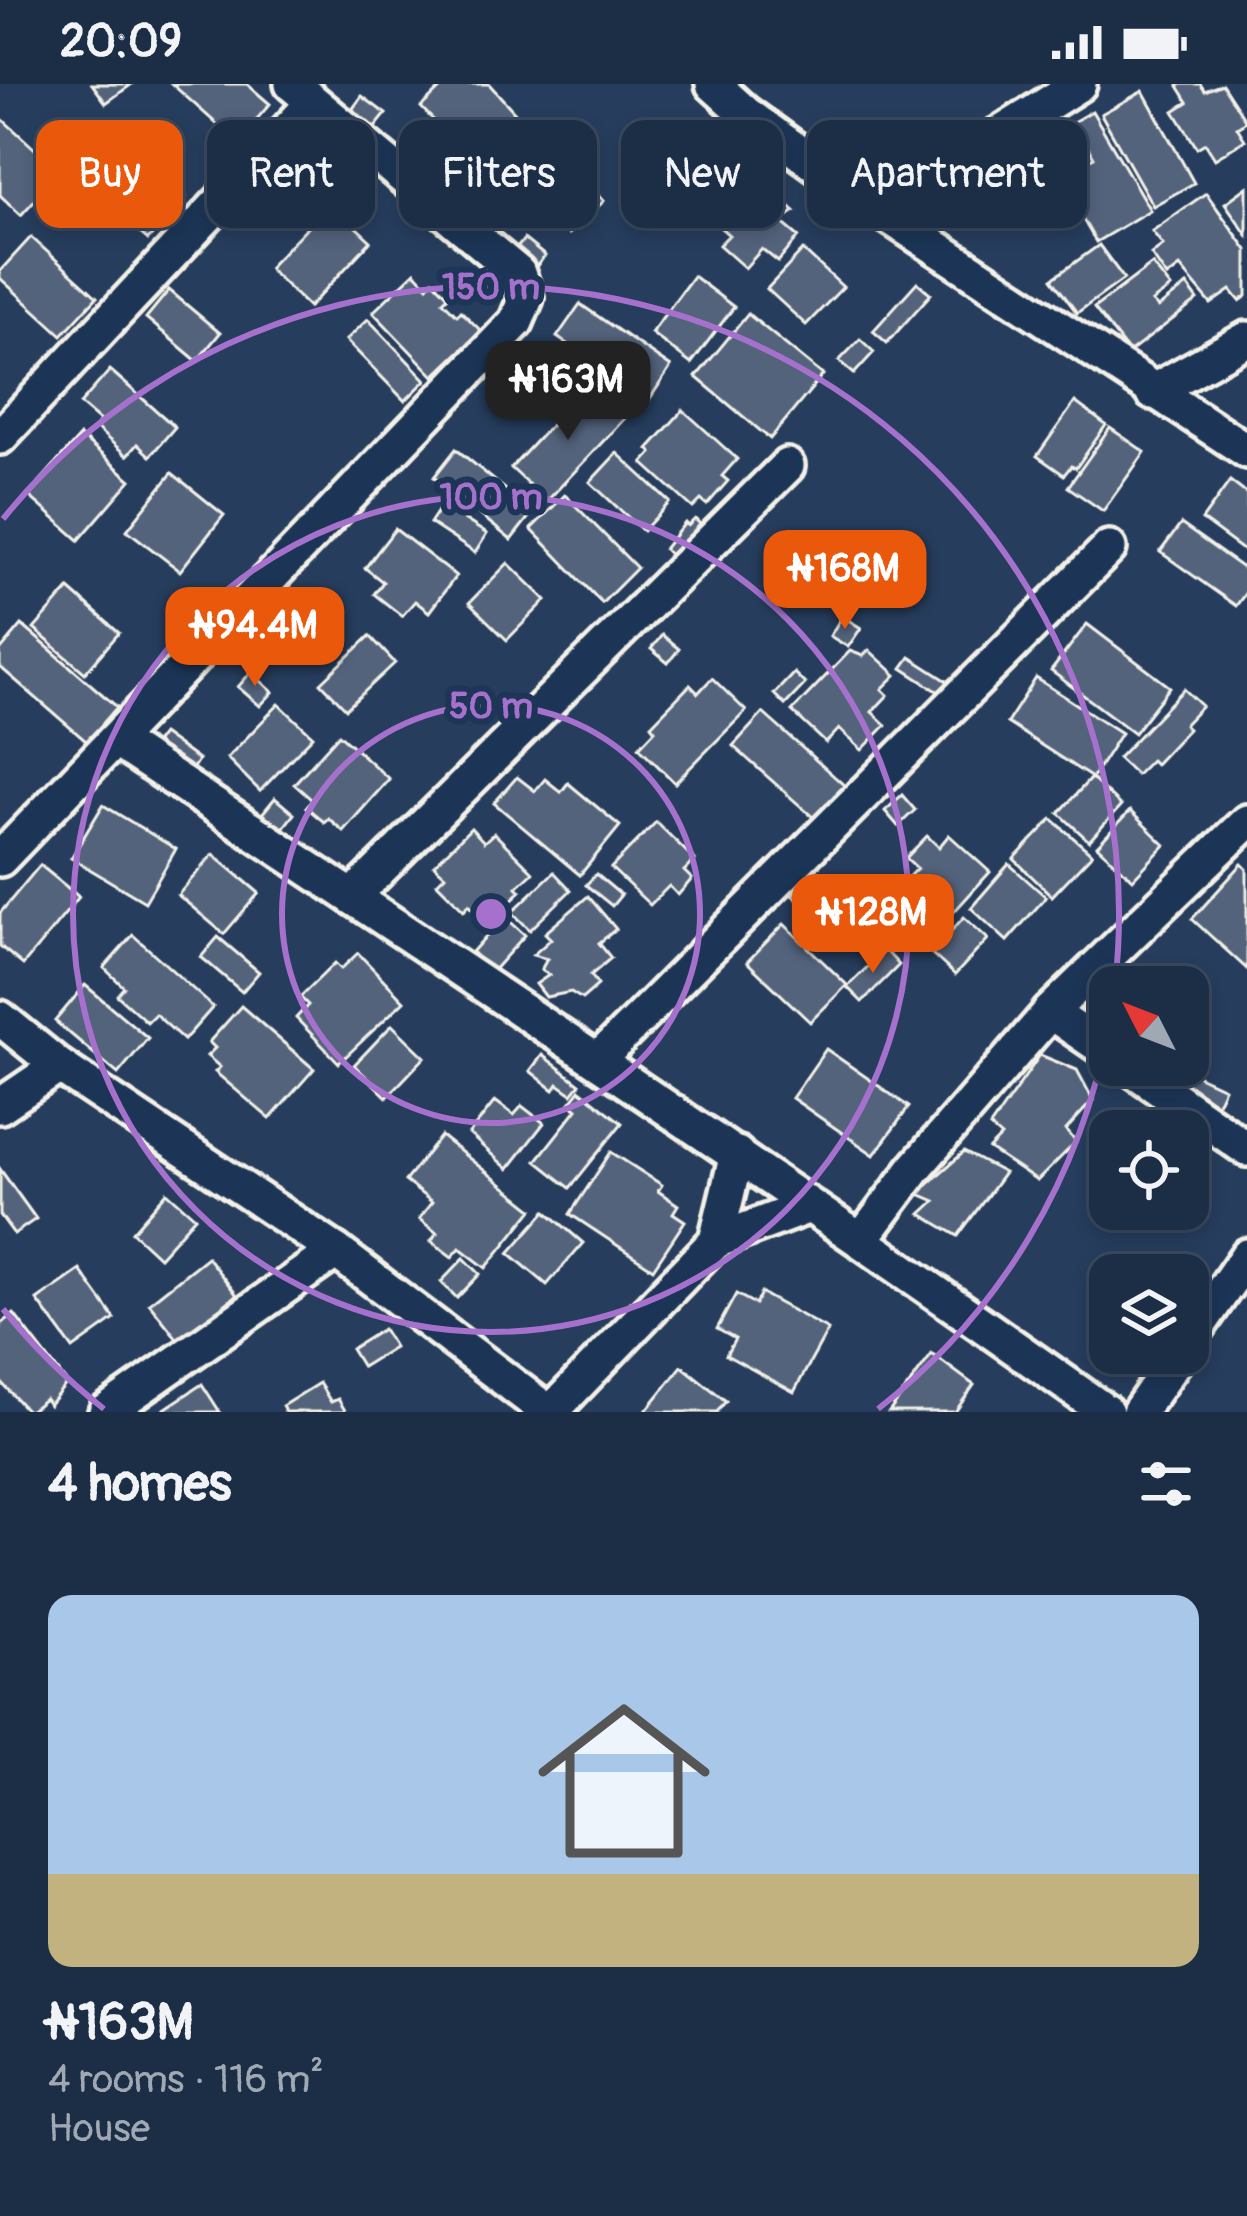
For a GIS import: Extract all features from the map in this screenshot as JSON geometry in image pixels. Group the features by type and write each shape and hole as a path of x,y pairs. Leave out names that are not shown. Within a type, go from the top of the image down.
{"street":[{"path":"713,84 807,158"},
{"path":"1022,120 1079,84"},
{"path":"0,437 302,94 518,273 526,298 516,322 0,860"},
{"path":"906,228 1247,452"},
{"path":"1152,392 1247,339"},
{"path":"352,897 787,466"},
{"path":"598,1060 1109,548"},
{"path":"115,740 862,1239 1106,1412"},
{"path":"862,1239 915,1168 1050,1012 1247,822"},
{"path":"1050,1012 1089,1039"},
{"path":"0,1018 59,1066 336,1250 550,1412 716,1241 809,1206"},
{"path":"0,1106 59,1066"},
{"path":"1156,1086 1247,1149"},
{"path":"716,1241 736,1154"},
{"path":"106,1412 336,1250"},
{"path":"1209,1311 1247,1256"},
{"path":"1139,1412 1165,1374"}],"building":[{"path":"92,84 132,84 106,103"},
{"path":"172,84 247,84 270,104 256,120 212,120"},
{"path":"445,84 489,84 518,116 514,120 433,120 421,107"},
{"path":"1181,84 1200,84 1205,91 1222,84 1246,121 1237,127 1245,140 1215,159 1205,143 1197,148 1174,111 1188,102"},
{"path":"1143,91 1194,183 1153,206 1101,114"},
{"path":"362,96 386,114 375,128 375,120 362,120 351,111"},
{"path":"1092,111 1150,210 1096,242 1087,226 1087,161 1094,157 1087,145 1087,120 1076,120"},
{"path":"0,117 36,150 36,198 21,215 0,195"},
{"path":"1247,187 1247,235 1225,203"},
{"path":"1206,193 1247,250 1247,296 1240,301 1231,290 1211,304 1180,267 1167,277 1151,254 1163,245 1152,231"},
{"path":"783,200 795,211 783,219"},
{"path":"783,224 799,237 778,262 762,249 745,268 719,245 729,235 721,228 783,228"},
{"path":"134,228 159,228 148,240"},
{"path":"306,228 357,228 371,241 309,307 268,268"},
{"path":"31,237 97,297 62,335 0,278 0,271"},
{"path":"524,239 545,256 535,268 514,252"},
{"path":"1099,245 1124,279 1077,313 1052,279"},
{"path":"803,250 843,287 806,325 767,289"},
{"path":"1152,264 1171,288 1152,302 1158,308 1187,285 1198,300 1129,353 1094,308"},
{"path":"415,272 428,286 433,280 448,296 443,301 481,331 434,376 373,312"},
{"path":"693,276 734,307 691,364 651,333"},
{"path":"917,282 931,294 887,343 873,331"},
{"path":"169,290 220,333 197,361 146,318"},
{"path":"580,304 671,367 649,400 557,337"},
{"path":"748,314 823,375 770,439 696,377"},
{"path":"368,319 426,380 405,401 346,340"},
{"path":"860,339 874,352 854,374 839,361"},
{"path":"110,370 175,427 150,456 137,444 127,456 96,428 100,421 80,404"},
{"path":"510,378 524,394 508,408 494,393"},
{"path":"589,384 625,418 547,501 511,468"},
{"path":"1075,402 1106,425 1076,468 1071,466 1064,475 1037,456"},
{"path":"683,410 737,459 722,476 728,481 707,505 701,500 693,508 643,463 652,453 648,449"},
{"path":"1110,428 1145,452 1103,511 1068,487"},
{"path":"80,436 131,480 79,540 28,495"},
{"path":"456,449 533,512 511,540 434,477"},
{"path":"617,453 670,502 643,531 590,482"},
{"path":"172,473 224,515 180,571 127,530"},
{"path":"1230,481 1247,494 1247,553 1202,520"},
{"path":"565,495 637,568 602,603 531,529"},
{"path":"442,505 487,534 475,553 430,523"},
{"path":"695,519 708,532 676,562 664,549 685,523 688,526"},
{"path":"1181,524 1247,571 1247,591 1236,606 1160,552"},
{"path":"395,529 456,576 429,612 415,601 402,616 374,594 383,582 365,568"},
{"path":"508,563 546,600 507,640 469,603"},
{"path":"69,589 119,633 85,673 34,629"},
{"path":"842,616 861,628 848,647 830,636"},
{"path":"1087,624 1170,687 1134,733 1051,671"},
{"path":"22,625 117,707 87,742 0,667 0,651"},
{"path":"662,635 679,649 668,663 651,649"},
{"path":"370,636 395,663 346,709 321,683"},
{"path":"869,650 896,675 882,689 888,695 872,712 886,725 862,750 839,729 826,743 792,711 850,651 863,656"},
{"path":"910,657 955,686 948,698 902,668"},
{"path":"251,672 273,692 260,706 238,687"},
{"path":"794,673 805,684 785,705 774,694"},
{"path":"712,678 746,711 675,783 639,747 655,730 651,725 690,685 698,693"},
{"path":"1036,678 1121,733 1092,778 1007,723"},
{"path":"1184,689 1202,706 1184,725 1188,729 1155,764 1151,760 1136,775 1118,758"},
{"path":"279,704 313,736 260,791 227,758"},
{"path":"763,713 845,786 815,819 733,746"},
{"path":"162,734 198,760 189,774 152,747"},
{"path":"339,734 389,779 343,831 306,807 312,800 294,784"},
{"path":"517,777 535,791 545,779 561,792 568,783 620,826 580,875 494,803"},
{"path":"1091,778 1121,806 1089,841 1059,813"},
{"path":"902,795 915,810 898,826 885,811"},
{"path":"275,798 294,814 277,836 257,820"},
{"path":"103,805 176,849 145,902 71,858"},
{"path":"1130,811 1165,845 1133,879 1097,846"},
{"path":"1052,819 1092,854 1052,896 1014,859"},
{"path":"656,822 695,860 684,871 692,879 678,895 669,886 650,905 611,868"},
{"path":"471,828 484,842 494,833 533,872 517,887 521,891 487,923 469,904 464,910 437,883 445,875 434,865"},
{"path":"949,835 990,872 933,935 890,896 917,868 906,858 927,836 939,847"},
{"path":"213,854 259,893 224,934 178,895"},
{"path":"1009,864 1046,897 1007,941 971,908"},
{"path":"1242,864 1247,869 1247,969 1192,919"},
{"path":"40,865 79,897 23,965 0,946 0,913"},
{"path":"554,872 571,890 530,930 512,912"},
{"path":"596,874 621,895 612,906 586,885"},
{"path":"806,879 838,905 825,922 792,895"},
{"path":"588,896 616,929 599,943 611,958 591,975 598,985 582,999 571,992 546,997 536,984 549,975 541,970 547,959 533,955 551,939 545,933"},
{"path":"504,916 525,935 491,973 472,952"},
{"path":"964,917 988,939 955,975 931,953"},
{"path":"784,924 847,985 810,1022 747,962"},
{"path":"133,935 213,1007 184,1040 155,1014 147,1022 117,995 124,987 104,968"},
{"path":"218,937 259,972 242,992 201,957"},
{"path":"885,950 899,965 862,1002 847,987"},
{"path":"358,953 404,1001 339,1063 296,1018 308,1005 300,997 335,963 341,969"},
{"path":"85,985 148,1038 118,1074 55,1021"},
{"path":"241,1006 314,1069 270,1119 215,1072 220,1067 207,1056 215,1048 209,1042"},
{"path":"392,1025 425,1057 387,1097 354,1065"},
{"path":"826,1049 909,1107 874,1155 792,1098"},
{"path":"542,1055 580,1084 572,1094 558,1084 554,1090 530,1071"},
{"path":"1040,1055 1077,1070 1093,1100 1066,1130 1076,1142 1037,1181 989,1149 1001,1137 990,1127"},
{"path":"1209,1081 1224,1088 1215,1107 1183,1091 1186,1086 1209,1086"},
{"path":"580,1090 622,1123 570,1188 536,1161 577,1109 570,1103"},
{"path":"495,1101 514,1115 522,1106 544,1123 508,1169 469,1134"},
{"path":"441,1136 533,1209 486,1268 460,1248 452,1257 431,1241 437,1233 419,1219 432,1202 405,1181"},
{"path":"611,1152 662,1185 658,1191 678,1205 673,1213 685,1221 653,1269 570,1214"},
{"path":"964,1152 1004,1173 958,1236 921,1214 935,1201 917,1193"},
{"path":"0,1169 36,1219 14,1234 0,1215"},
{"path":"167,1192 195,1217 159,1257 132,1232"},
{"path":"546,1211 583,1243 547,1285 509,1253"},
{"path":"207,1257 237,1295 179,1341 149,1303"},
{"path":"464,1258 480,1274 457,1298 441,1282"},
{"path":"80,1270 115,1319 73,1349 37,1300"},
{"path":"761,1293 828,1330 794,1392 726,1355 735,1339 717,1329 736,1294 755,1304"},
{"path":"14,1314 67,1383 49,1405 45,1399 28,1412 0,1381 0,1325"},
{"path":"383,1329 394,1347 362,1367 351,1349"},
{"path":"932,1354 974,1385 955,1412 889,1412"},
{"path":"682,1366 726,1401 717,1412 645,1412"},
{"path":"319,1383 331,1402 338,1399 346,1412 285,1412 282,1406"},
{"path":"202,1384 220,1412 160,1412"}]}
